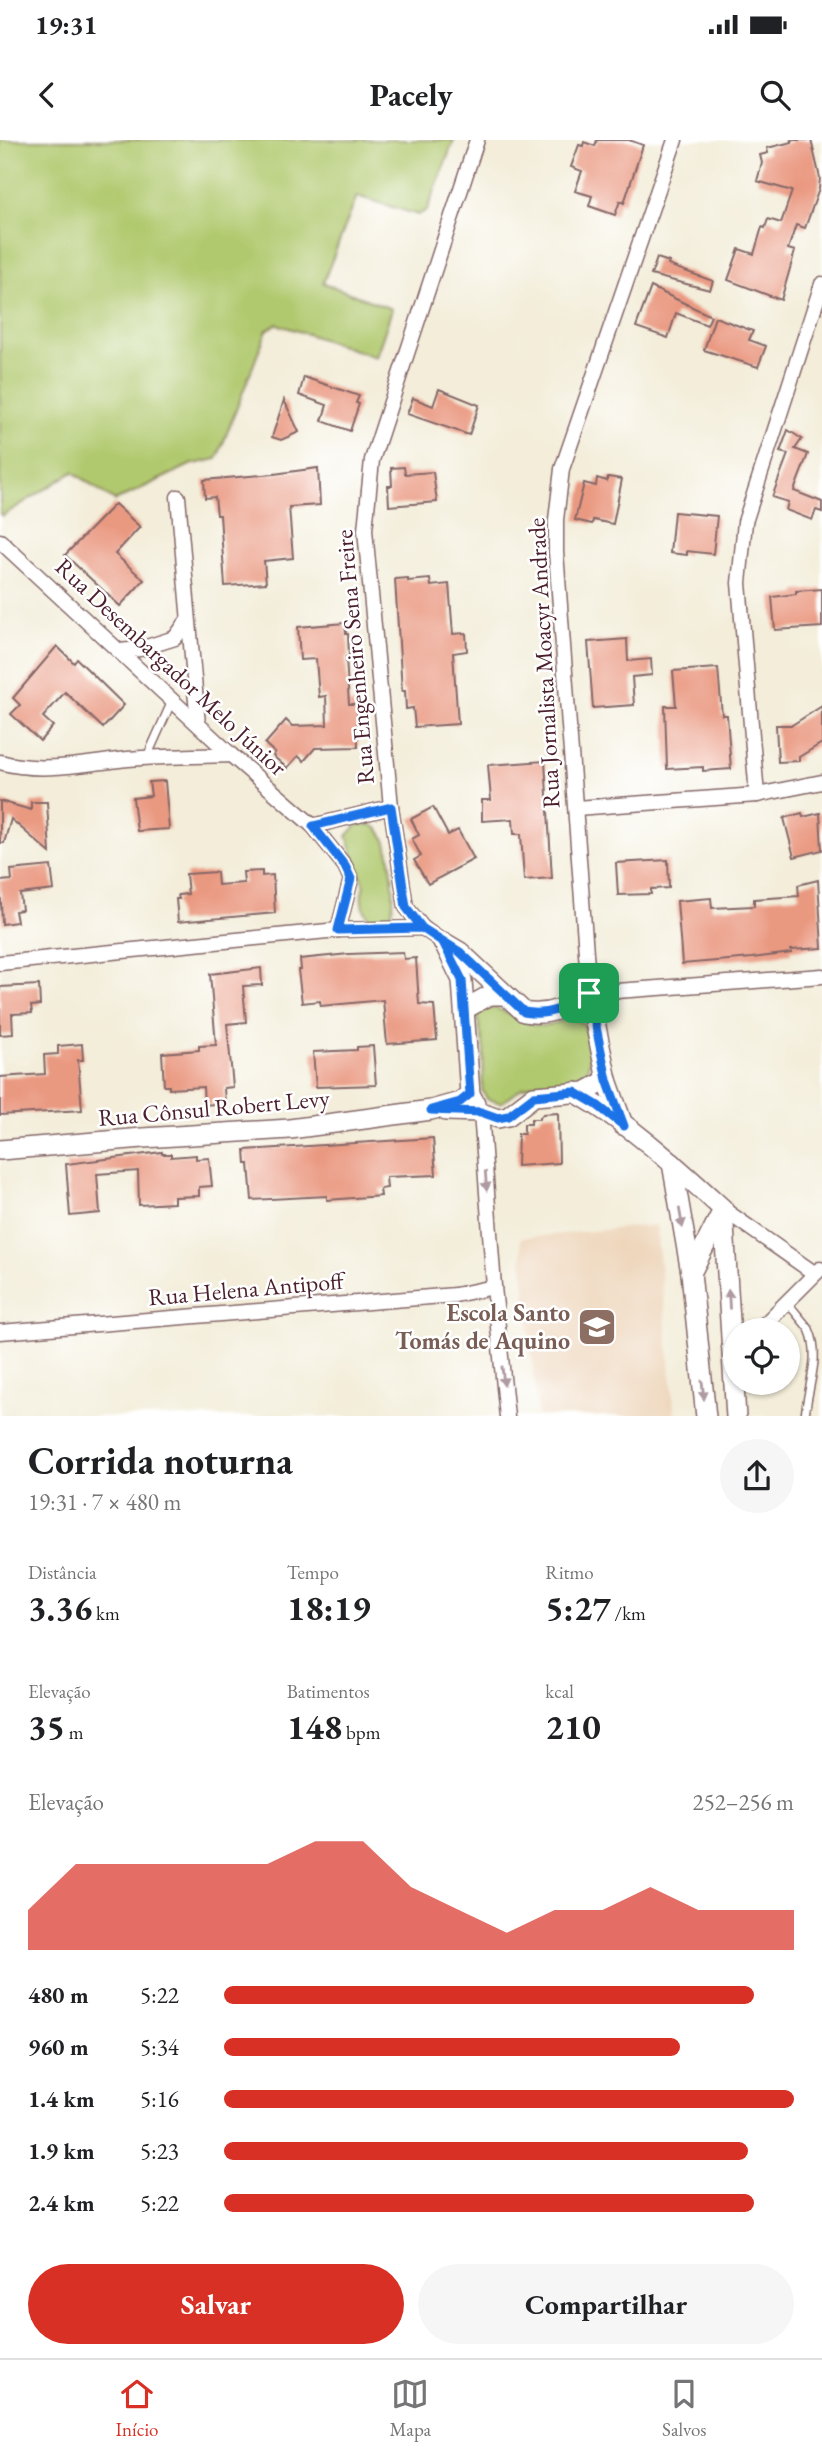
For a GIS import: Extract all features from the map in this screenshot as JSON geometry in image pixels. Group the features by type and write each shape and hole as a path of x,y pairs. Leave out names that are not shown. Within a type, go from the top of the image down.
{"street":[{"name":"Rua Engenheiro Sena Freire","path":"422,928 406,907 391,807 365,530 372,460 477,140"},
{"name":"Rua Jornalista Moacyr Andrade","path":"589,993 556,552 556,520 562,469 675,140"},
{"path":"757,795 739,583 744,522 822,284"},
{"path":"178,497 198,724"},
{"name":"Rua Desembargador Melo Júnior","path":"0,541 231,755 313,826 345,866 351,879 338,930"},
{"path":"118,651 141,649 176,638 188,620"},
{"path":"0,762 15,766 63,766 147,758 231,755"},
{"path":"576,808 757,795 822,782"},
{"path":"313,826 391,807"},
{"path":"0,963 338,930 422,928 460,952 524,1012 537,1014 568,1006 589,993 822,976"},
{"path":"443,942 462,980 470,1094 481,1112 494,1287 508,1416"},
{"path":"589,993 607,1080 624,1126"},
{"path":"464,1009 490,995 505,995"},
{"path":"568,1006 596,1020"},
{"name":"Rua Cônsul Robert Levy","path":"431,1110 481,1112 498,1118 508,1116 534,1096 585,1092 607,1080"},
{"path":"575,1092 597,1105 671,1163 723,1209 818,1270 771,1318"},
{"name":"Rua Cônsul Robert Levy","path":"0,1150 290,1129 431,1110 460,1102 470,1094"},
{"path":"671,1163 691,1273 706,1416"},
{"path":"691,1273 723,1209"},
{"path":"723,1209 731,1318"},
{"name":"Rua Helena Antipoff","path":"0,1332 455,1295 494,1287"},
{"path":"735,1395 736,1416"}],"lane":[{"path":"147,758 172,700"},
{"path":"787,1302 816,1343 818,1358 805,1416"}],"shaded area":[{"name":"Escola Santo Tomás de Aquino","path":"656,1225 675,1416 538,1416 520,1238"}],"green space":[{"path":"0,140 454,140 427,210 418,215 357,196 323,283 392,309 376,357 277,324 267,330 217,459 190,465 115,501 73,472 2,516"},
{"path":"357,825 376,827 387,845 393,883 391,915 371,920 364,908 364,885 347,836"},
{"path":"496,1008 533,1025 544,1026 573,1018 584,1024 590,1057 582,1080 576,1086 538,1083 522,1088 501,1103 487,1099 482,1090 484,1049 477,1016 481,1010"}],"building":[{"path":"597,140 629,140 643,145 624,203 620,201 615,215 589,206 592,196 575,191 582,171 571,167 579,145 583,146 584,142 595,146"},
{"path":"791,140 811,140 820,178 819,189 805,228 796,225 788,249 795,251 781,300 728,280 739,249 754,254 762,227 765,228 768,219 781,223 792,191 757,181 762,163 760,155 768,153 767,148 792,142"},
{"path":"657,258 669,262 668,265 713,281 710,290 651,275"},
{"path":"651,287 711,316 707,325 676,313 668,338 636,327"},
{"path":"715,317 753,331 749,340 766,346 758,367 704,350"},
{"path":"304,377 359,396 350,431 322,421 327,405 299,395"},
{"path":"439,389 479,405 469,435 407,414 413,398 433,406"},
{"path":"284,400 299,432 281,440 272,437"},
{"path":"788,430 802,439 795,449 808,454 794,491 822,502 822,512 816,510 812,520 786,510 788,502 772,497 788,454 780,452"},
{"path":"404,467 405,474 433,472 437,502 389,506 391,468"},
{"path":"318,468 320,505 289,507 293,558 264,561 266,583 225,586 220,515 217,515 215,497 205,498 204,480"},
{"path":"608,477 622,479 613,524 593,520 592,524 575,520 584,483 596,486 597,478 607,481"},
{"path":"115,504 140,527 115,554 144,580 120,606 65,555"},
{"path":"674,512 717,516 713,554 687,551 687,555 670,553"},
{"path":"408,578 408,581 430,579 431,586 449,584 453,634 466,633 467,651 453,653 458,724 415,727 413,708 406,709 405,691 402,691 395,579"},
{"path":"822,589 822,627 775,630 772,597 796,594 796,591"},
{"path":"345,623 348,634 349,657 346,657 349,704 357,704 358,747 315,748 304,761 298,756 287,768 273,756 275,753 265,744 286,720 292,726 327,725 326,696 319,697 316,659 300,660 298,627"},
{"path":"627,639 628,661 651,659 652,675 632,677 634,705 593,708 588,642"},
{"path":"57,646 74,663 77,659 124,705 103,728 65,692 43,717 53,726 40,741 11,714 20,705 13,698"},
{"path":"718,668 722,715 727,715 731,769 667,769 665,706 676,706 673,671"},
{"path":"822,706 822,743 799,757 799,761 778,762 776,725 792,725"},
{"path":"545,761 552,878 524,880 521,834 514,834 513,819 482,821 482,800 491,800 488,765"},
{"path":"165,781 169,829 137,831 133,798 151,796 149,782"},
{"path":"0,801 31,810 31,802 47,802 50,853 11,819 4,843 0,843"},
{"path":"433,807 448,835 458,830 474,859 428,884 414,860 421,856 412,839 419,835 411,819"},
{"path":"802,813 803,817 820,813 822,850 794,857 784,818"},
{"path":"668,860 669,888 651,889 651,894 618,895 616,863"},
{"path":"51,866 54,890 20,894 22,910 15,911 17,922 2,924 0,881 12,880 11,870"},
{"path":"262,871 262,876 273,875 275,913 178,922 176,899 179,899 178,895 188,894 186,874 217,872 218,885 244,883 243,872"},
{"path":"818,880 822,948 682,964 677,901 711,898 712,908 754,906 754,899 799,896 798,885"},
{"path":"403,952 404,959 416,958 419,1004 434,1005 437,1040 387,1044 383,1000 321,1006 320,1001 302,1003 298,970 301,970 300,959"},
{"path":"261,968 262,985 243,986 246,1022 227,1024 233,1087 224,1088 225,1103 204,1105 203,1087 169,1089 169,1086 164,1086 162,1053 199,1050 199,1046 216,1045 210,974"},
{"path":"39,985 40,1005 31,1006 32,1013 12,1014 13,1034 0,1035 0,987"},
{"path":"82,1044 83,1060 78,1060 82,1110 0,1115 0,1077 45,1074 44,1055 58,1054 58,1046"},
{"path":"373,1046 376,1085 316,1087 313,1052 357,1050 357,1047"},
{"path":"558,1113 559,1163 517,1166 518,1134 524,1134 524,1124 531,1124 531,1119 539,1119 543,1114"},
{"path":"433,1138 436,1175 386,1177 387,1188 380,1189 381,1196 327,1200 327,1196 252,1200 245,1150"},
{"path":"162,1152 171,1154 171,1157 196,1155 196,1159 209,1158 212,1186 199,1187 199,1196 174,1197 174,1203 139,1205 138,1171 97,1174 100,1213 70,1216 66,1164"}],"place":[{"name":"Escola Santo Tomás de Aquino","path":"597,1327"}],"route":[{"path":"589,993 568,1006 551,1012 524,1012 460,952 422,928 406,907 391,807 313,826 345,866 351,879 338,930 422,928 443,942 462,980 470,1094 460,1102 431,1110 481,1112 498,1118 508,1116 534,1096 575,1092 624,1126 607,1080 589,993"}]}
